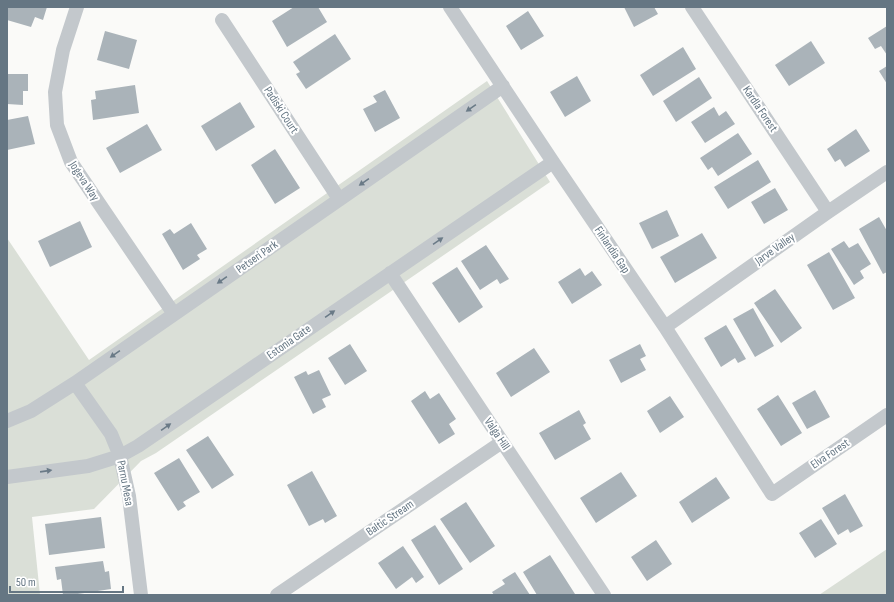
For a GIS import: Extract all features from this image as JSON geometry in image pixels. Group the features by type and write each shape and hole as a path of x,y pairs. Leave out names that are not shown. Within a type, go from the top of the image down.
{"street":[{"name":"Jogeva Way","path":"77,7 63,50 55,92 57,125 71,162 174,314"},
{"name":"Finlandia Gap","path":"450,7 552,162 665,327 772,494"},
{"name":"Kardla Forest","path":"692,7 828,212"},
{"name":"Padiski Court","path":"222,20 339,199"},
{"name":"Petseri Park","path":"7,421 31,411 75,382 502,86"},
{"name":"Estonia Gate","path":"7,477 88,466 120,456 138,446 552,162"},
{"name":"Jarve Valley","path":"665,327 887,172"},
{"name":"Valga Hill","path":"390,274 604,595"},
{"name":"Parnu Mesa","path":"75,382 111,434 120,456 128,496 141,595"},
{"name":"Elva Forest","path":"772,494 887,415"},
{"name":"Baltic Stream","path":"277,595 502,442"}],"shaded area":[{"path":"487,81 550,182 156,453 141,461 94,509 32,517 40,595 7,595 7,238 89,360"},
{"path":"887,549 887,595 819,595"}],"building":[{"path":"7,7 47,7 43,20 35,17 31,27 7,20"},
{"path":"294,7 318,7 327,22 287,47 272,21"},
{"path":"624,7 654,7 658,14 634,27"},
{"path":"528,11 544,36 521,50 506,26"},
{"path":"887,26 887,55 881,46 875,49 868,38"},
{"path":"105,31 137,40 129,69 97,60"},
{"path":"335,34 351,59 306,89 296,74 300,72 293,62"},
{"path":"811,41 825,63 789,86 775,65"},
{"path":"683,47 696,69 653,96 640,75"},
{"path":"887,66 887,84 879,71"},
{"path":"7,74 28,74 28,91 23,91 23,105 7,104"},
{"path":"577,76 591,101 565,117 550,92"},
{"path":"699,77 712,98 676,122 663,101"},
{"path":"135,85 139,113 93,120 91,100 96,99 95,91"},
{"path":"385,90 400,118 375,132 363,109 377,102 373,96"},
{"path":"240,102 255,127 216,151 201,126"},
{"path":"714,107 719,116 726,111 735,124 705,143 691,122"},
{"path":"28,116 35,144 7,150 7,120"},
{"path":"147,124 162,150 120,173 106,148"},
{"path":"856,129 870,151 845,167 840,159 835,162 827,149"},
{"path":"738,133 752,154 718,176 712,167 708,170 700,158"},
{"path":"275,149 300,188 275,204 251,165"},
{"path":"758,160 771,182 728,209 714,187"},
{"path":"775,188 788,210 764,224 751,202"},
{"path":"667,210 679,236 652,249 639,223"},
{"path":"879,217 887,231 887,272 883,274 859,229"},
{"path":"80,221 92,247 50,267 38,241"},
{"path":"191,223 207,249 197,255 200,259 183,270 162,234 170,229 174,234"},
{"path":"702,233 717,258 675,283 660,257"},
{"path":"844,241 849,248 858,243 871,264 860,271 864,278 854,285 831,249"},
{"path":"486,245 509,279 500,284 497,279 480,290 461,261"},
{"path":"829,252 855,298 833,310 807,265"},
{"path":"457,267 483,307 459,323 432,283"},
{"path":"580,268 585,276 592,271 602,285 572,304 558,282"},
{"path":"775,289 802,328 781,343 754,303"},
{"path":"753,308 774,346 755,357 733,319"},
{"path":"726,325 746,359 738,363 735,358 721,367 704,338"},
{"path":"350,344 367,371 345,385 328,358"},
{"path":"640,344 646,356 640,359 646,370 621,383 609,360"},
{"path":"534,348 550,372 511,397 496,373"},
{"path":"319,370 331,395 322,399 326,407 313,414 294,377 306,371 308,375"},
{"path":"815,390 830,417 807,429 792,403"},
{"path":"425,391 430,399 439,393 456,419 449,424 455,434 439,444 411,401"},
{"path":"778,395 802,433 781,446 757,409"},
{"path":"670,396 684,417 660,433 647,411"},
{"path":"579,410 586,423 583,425 591,439 555,460 539,433"},
{"path":"208,436 234,475 212,489 186,450"},
{"path":"179,458 200,492 183,502 186,506 178,511 154,473"},
{"path":"312,471 337,516 325,523 323,519 309,526 287,485"},
{"path":"621,472 637,496 596,523 580,498"},
{"path":"716,477 730,498 692,523 679,502"},
{"path":"845,494 863,526 850,533 848,529 838,535 822,508"},
{"path":"466,502 495,546 470,563 440,519"},
{"path":"101,517 105,548 49,555 45,524"},
{"path":"821,519 837,544 815,558 799,533"},
{"path":"435,525 463,569 439,585 411,540"},
{"path":"656,540 672,564 647,581 631,557"},
{"path":"403,546 424,577 416,583 412,577 396,589 378,563"},
{"path":"550,555 575,594 537,595 523,572"},
{"path":"103,561 105,572 109,571 111,589 63,595 61,579 57,580 55,567"},
{"path":"515,572 530,595 494,595 492,592 505,584 502,580"}]}
